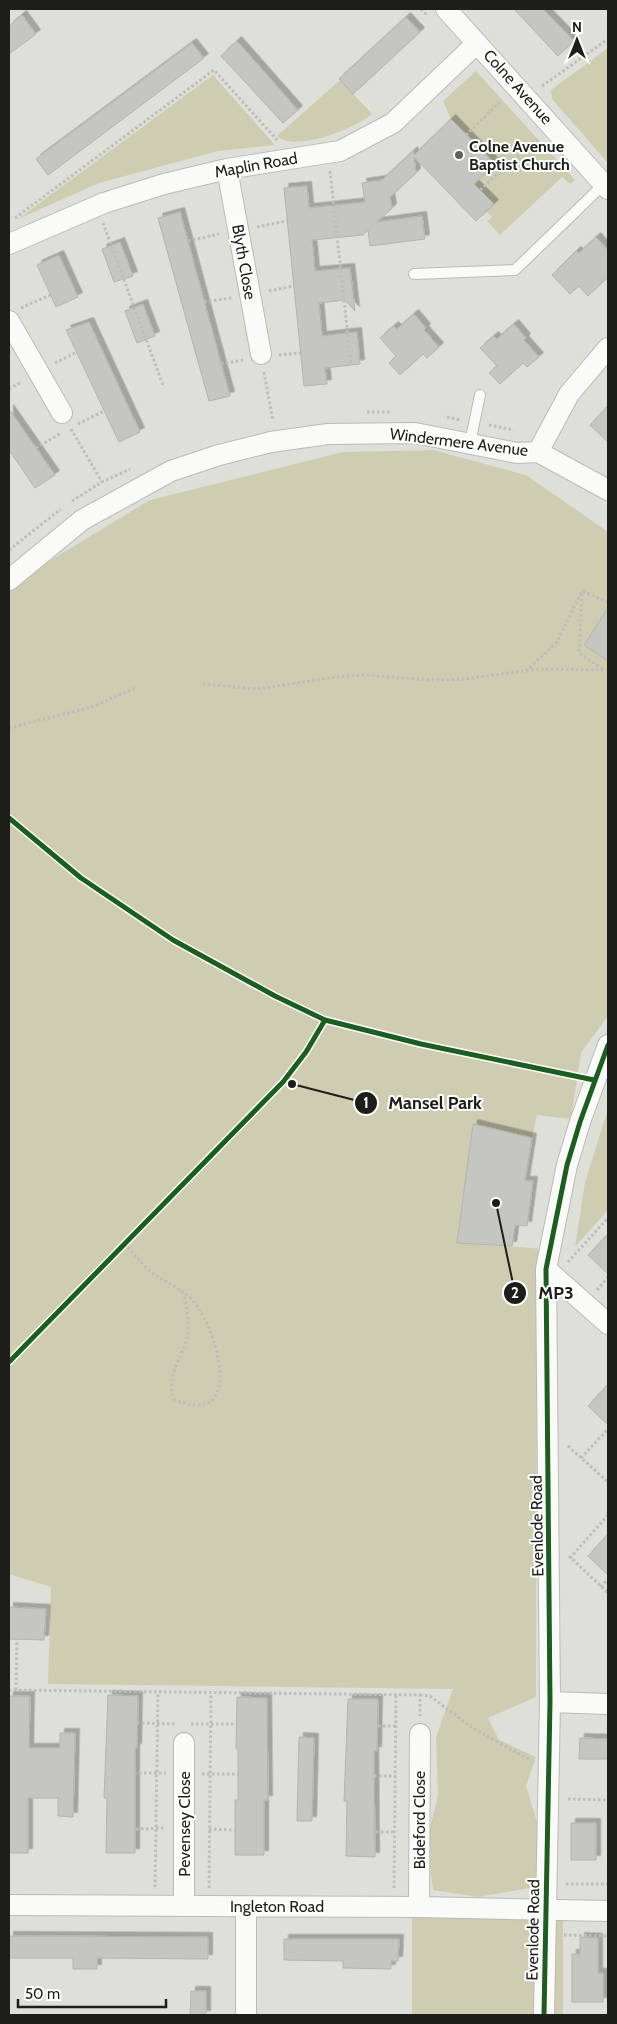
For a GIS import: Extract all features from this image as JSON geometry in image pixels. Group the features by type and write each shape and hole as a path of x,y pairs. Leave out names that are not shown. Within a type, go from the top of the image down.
{"street":[{"name":"Colne Avenue","path":"446,9 606,186"},
{"name":"Maplin Road","path":"9,244 97,206 164,184 227,169 340,151 393,123 477,43"},
{"name":"Blyth Close","path":"227,169 261,354"},
{"path":"13,315 62,413"},
{"path":"538,452 568,394 608,348"},
{"name":"Windermere Avenue","path":"9,580 82,520 171,471 218,455 271,442 328,434 415,434 517,453 538,452 608,490"},
{"name":"Evenlode Road","path":"544,2015 550,1799 550,1539 547,1428 551,1273 567,1165 580,1122 604,1068 608,1045"},
{"path":"551,1273 608,1324"},
{"path":"550,1702 608,1704"},
{"name":"Bideford Close","path":"419,1906 420,1734"},
{"name":"Pevensey Close","path":"184,1743 184,1905"},
{"name":"Ingleton Road","path":"9,1905 419,1906 608,1910"},
{"path":"246,1906 246,2015"}],"lane":[{"path":"414,274 515,270 606,186"},
{"path":"470,443 480,395"}],"path":[{"path":"540,88 608,39"},
{"path":"9,223 214,70 282,146 274,147"},
{"path":"466,135 517,86"},
{"path":"480,190 552,125"},
{"path":"328,153 350,365"},
{"path":"97,206 163,385"},
{"path":"9,223 17,222"},
{"path":"13,315 50,295"},
{"path":"261,354 273,421"},
{"path":"62,413 102,482"},
{"path":"582,591 608,602"},
{"path":"582,591 578,654 606,670"},
{"path":"525,671 557,642 582,591"},
{"path":"202,684 257,689 336,676 364,675 432,680 464,679 525,671 569,668 606,670"},
{"path":"9,728 92,707 135,688"},
{"path":"551,1273 608,1218"},
{"path":"118,1251 131,1237"},
{"path":"124,1244 154,1274 184,1293 199,1308 211,1331 218,1357 220,1376 218,1393 212,1401 200,1405 187,1405 174,1399 170,1390 170,1378 183,1350 188,1333 184,1293"},
{"path":"547,1428 608,1482"},
{"path":"581,1458 608,1429"},
{"path":"570,1558 608,1515"},
{"path":"550,1539 608,1593"},
{"path":"601,1586 608,1579"},
{"path":"16,1690 17,1639"},
{"path":"9,1690 430,1696 471,1727 516,1754 550,1768"},
{"path":"155,1887 158,1692"},
{"path":"209,1888 211,1693"},
{"path":"394,1891 396,1695"},
{"path":"420,1695 420,1734"},
{"path":"378,1726 396,1726"},
{"path":"374,1776 395,1776"},
{"path":"550,1799 608,1800"},
{"path":"376,1832 395,1832"},
{"path":"562,1884 608,1884"},
{"path":"561,1935 608,1936"}],"green space":[{"path":"608,48 608,163 552,99 551,90"},
{"path":"476,71 575,180 570,184 562,177 500,235 487,221 492,217 486,211 494,204 475,184 495,164 451,119 443,101"},
{"path":"213,75 275,145 218,151 99,183 18,219"},
{"path":"340,80 372,114 353,126 325,137 297,142 286,141 277,136"},
{"path":"433,450 526,475 608,532 608,1016 581,1053 571,1119 537,1115 532,1138 475,1125 457,1242 543,1249 537,1280 536,1697 488,1718 499,1740 536,1757 526,1786 540,1832 535,1887 478,1897 433,1890 427,1840 438,1796 436,1737 453,1689 48,1684 51,1587 9,1574 9,589 13,583 150,500 343,452"},
{"path":"608,1109 608,1210 575,1247 585,1182"},
{"path":"412,1910 563,1914 563,2015 412,2015"}],"building":[{"path":"514,9 543,9 574,41 558,56"},
{"path":"22,15 36,34 9,54 9,26"},
{"path":"406,17 420,32 353,94 339,79"},
{"path":"237,41 298,110 283,123 221,56"},
{"path":"192,43 204,58 48,175 36,159"},
{"path":"451,119 495,164 474,184 494,204 476,221 414,157 416,173 390,197 392,208 377,222 422,216 425,239 370,246 368,230 363,235 312,240 315,271 350,268 355,311 345,300 319,303 322,336 357,332 360,364 325,368 327,384 304,386 284,188 307,186 309,208 365,202 362,183 382,180 413,151 414,155"},
{"path":"180,212 230,396 209,401 158,218"},
{"path":"596,237 608,250 608,277 588,296 579,286 570,294 552,275 576,251 579,253"},
{"path":"120,242 133,276 114,282 102,249"},
{"path":"59,255 78,297 56,307 37,265"},
{"path":"143,304 155,336 137,343 125,311"},
{"path":"414,314 426,328 424,330 439,347 427,358 423,354 400,375 389,363 396,356 380,338 394,326 397,329"},
{"path":"89,322 140,432 119,442 66,330"},
{"path":"514,324 526,338 524,340 539,357 527,367 523,363 500,384 489,373 497,366 480,348 494,336 497,339"},
{"path":"608,406 608,442 590,425"},
{"path":"9,409 55,475 35,488 9,450"},
{"path":"608,608 608,661 584,645"},
{"path":"473,1124 532,1138 525,1181 533,1181 527,1226 515,1225 512,1246 457,1243"},
{"path":"608,1234 608,1274 588,1255"},
{"path":"608,1384 608,1425 588,1406"},
{"path":"608,1534 608,1575 588,1556"},
{"path":"9,1607 46,1609 44,1640 9,1639"},
{"path":"108,1695 138,1696 137,1748 135,1748 135,1853 106,1853 107,1798 104,1798"},
{"path":"9,1696 30,1696 29,1748 60,1748 60,1733 75,1733 73,1817 58,1816 58,1798 28,1798 28,1853 9,1853"},
{"path":"237,1697 267,1698 268,1800 264,1800 264,1855 235,1855 235,1800 238,1800 238,1749 236,1749"},
{"path":"348,1699 378,1699 377,1751 374,1751 375,1857 346,1856 347,1801 344,1801"},
{"path":"299,1737 314,1738 312,1821 297,1821"},
{"path":"580,1738 608,1739 608,1759 579,1759"},
{"path":"571,1823 596,1823 596,1860 571,1860"},
{"path":"9,1936 208,1937 208,1959 97,1958 97,1969 73,1969 73,1958 9,1958"},
{"path":"580,1937 598,1938 598,1973 603,1973 603,2002 572,2002 572,1954 580,1954"},
{"path":"284,1939 399,1939 398,1961 391,1961 391,1969 343,1968 343,1961 284,1960"},
{"path":"191,1991 206,1991 206,2015 190,2015"}],"cycle path":[{"path":"9,818 81,878 173,940 275,996 325,1020 421,1044 594,1080"},
{"path":"9,1362 283,1082 306,1052 325,1020"},
{"path":"544,2015 550,1702 546,1269 567,1165 580,1122 608,1045"}],"place":[{"name":"Colne Avenue Baptist Church","path":"459,155"},
{"name":"Mansel Park","path":"292,1084"},
{"name":"MP3","path":"496,1203"}]}
